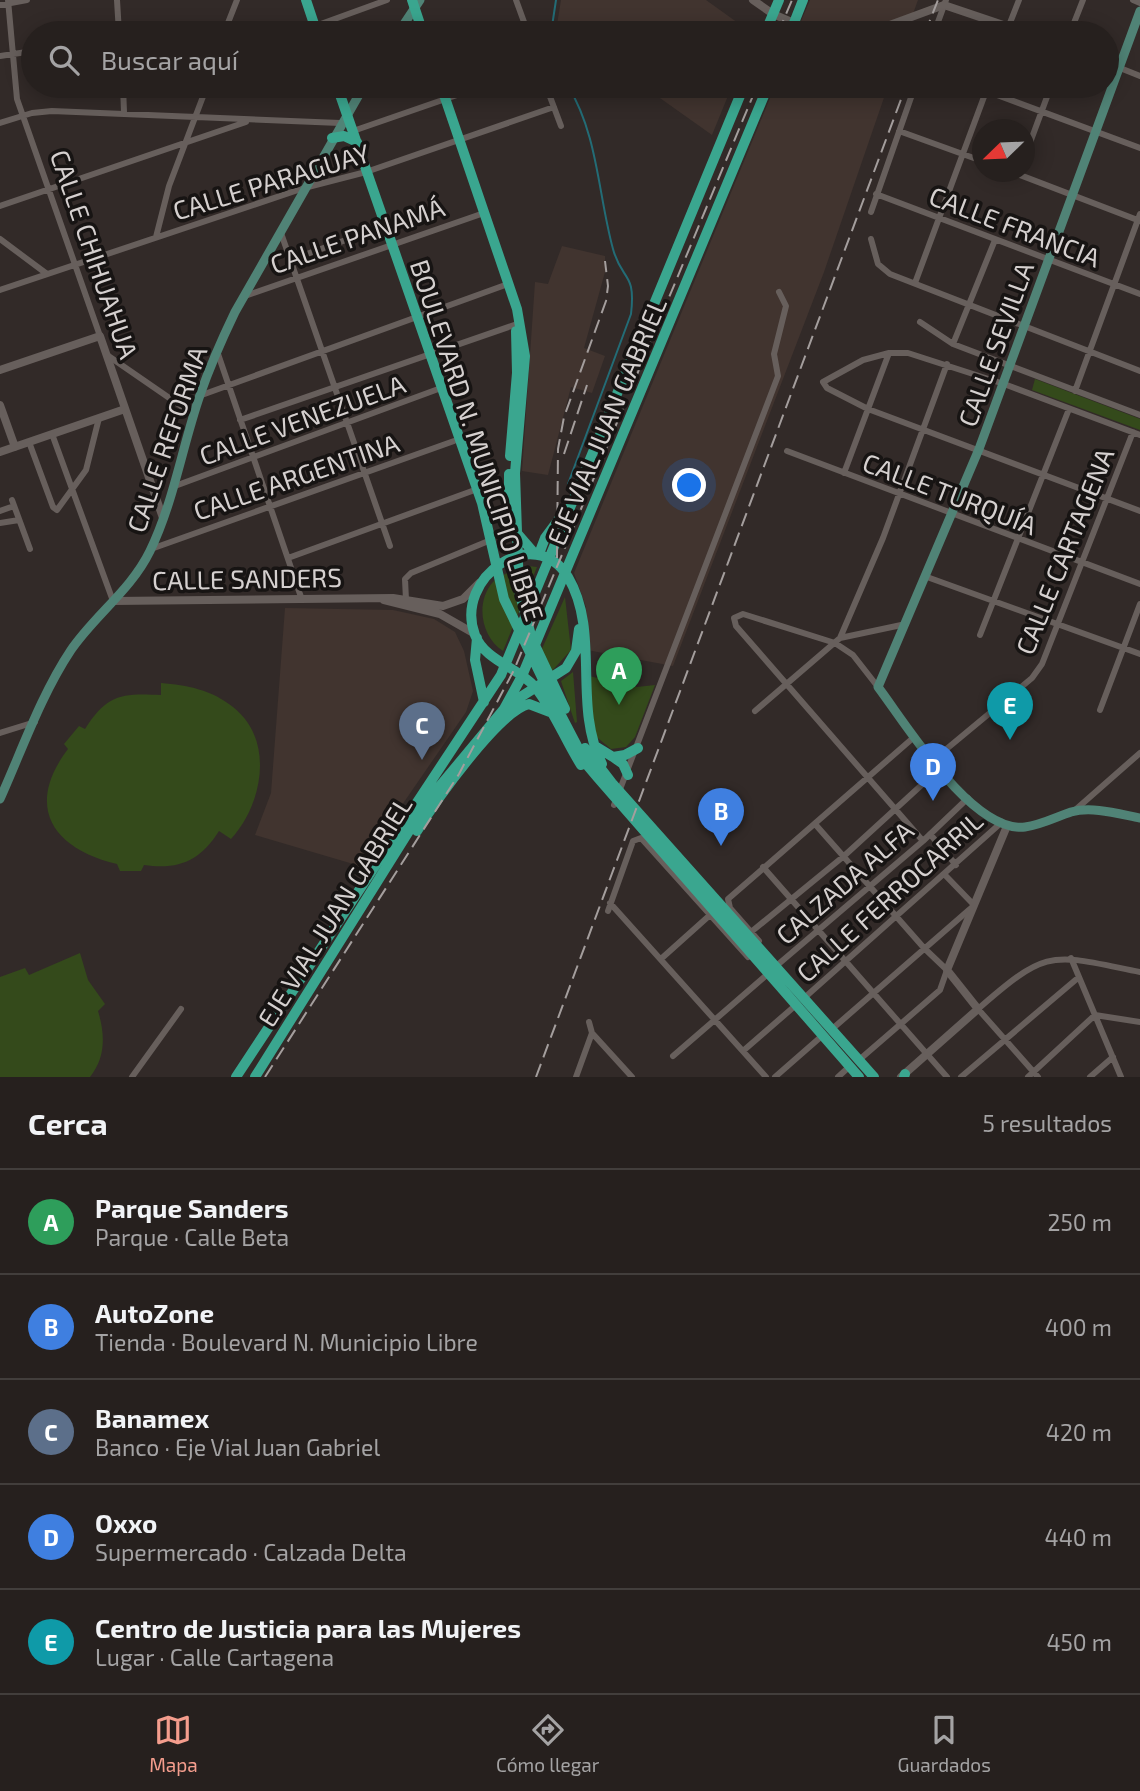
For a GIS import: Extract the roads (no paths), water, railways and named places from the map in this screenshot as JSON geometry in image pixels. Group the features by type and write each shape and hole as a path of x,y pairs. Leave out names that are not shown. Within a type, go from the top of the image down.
{"main road":[{"path":"306,0 313,21"},
{"path":"770,21 779,0"},
{"path":"795,21 803,0"},
{"path":"405,21 416,3"},
{"path":"416,3 420,21"},
{"name":"CALLE SEVILLA","path":"1120,68 1140,11"},
{"name":"BOULEVARD N. MUNICIPIO LIBRE","path":"341,98 482,503 504,598 587,765 854,1063 874,1077"},
{"name":"CALLE REFORMA","path":"0,799 71,651 130,582 151,549 175,486 199,396 216,351 356,98"},
{"name":"EJE VIAL JUAN GABRIEL","path":"236,1077 484,702 505,664 545,538 571,506 739,98"},
{"name":"EJE VIAL JUAN GABRIEL","path":"255,1077 429,799 504,709 522,676 763,98"},
{"name":"CALLE SEVILLA","path":"878,687 927,577 979,449 1109,98"},
{"path":"446,99 517,310 517,373 508,517 511,530 566,573 579,602 585,649 587,722 599,759 612,783"},
{"path":"332,138 355,137"},
{"name":"BOULEVARD N. MUNICIPIO LIBRE","path":"518,324 525,356 515,473 518,583 523,613 536,649 580,737 612,783 719,910"},
{"path":"442,391 443,406 486,542 482,579 472,607 476,636 475,660 484,702"},
{"path":"482,579 519,556 541,556"},
{"path":"575,594 587,729 597,749 621,762 628,775"},
{"path":"476,636 491,655 534,686 581,764 614,805"},
{"path":"504,709 534,686 566,667 576,651 578,637"},
{"path":"878,687 938,770 968,798 1004,824 1032,826 1074,811 1099,811 1140,818"},
{"path":"518,699 544,701"},
{"path":"330,955 352,931 439,798 510,713 529,704 546,709 559,722 587,765"},
{"path":"613,757 625,755 638,748"},
{"name":"BOULEVARD N. MUNICIPIO LIBRE","path":"854,1063 859,1077"}],"street":[{"path":"0,5 27,0"},
{"path":"117,0 118,21"},
{"path":"229,21 237,0"},
{"path":"337,21 387,0"},
{"path":"516,0 524,21"},
{"path":"753,0 782,21"},
{"path":"1011,21 1020,0"},
{"path":"1075,21 1083,0"},
{"path":"1133,0 1140,3"},
{"name":"CALLE CHIHUAHUA","path":"8,2 16,94 163,518"},
{"path":"899,21 945,3 986,21"},
{"path":"938,21 945,3"},
{"path":"0,56 21,52"},
{"path":"1120,68 1140,76"},
{"path":"123,98 124,112"},
{"path":"156,237 169,186 202,98"},
{"path":"355,137 449,98"},
{"path":"551,98 561,126"},
{"path":"871,212 911,98"},
{"path":"915,283 983,98"},
{"path":"1011,98 1140,148"},
{"path":"1035,130 1047,98"},
{"name":"CALLE PARAGUAY","path":"0,290 304,188 366,172 554,107"},
{"path":"0,123 44,111 124,112 340,123"},
{"path":"0,206 184,145 250,120"},
{"path":"899,131 972,157"},
{"path":"1035,179 1139,219 1075,391"},
{"name":"CALLE FRANCIA","path":"876,194 1140,294"},
{"name":"CALLE PANAMÁ","path":"245,296 484,212"},
{"path":"290,260 385,226"},
{"path":"281,233 390,546"},
{"path":"0,239 47,274"},
{"path":"871,239 881,268 1140,371"},
{"path":"953,345 995,240"},
{"path":"199,396 508,284"},
{"path":"614,805 628,775 778,376 774,354 786,306 779,292"},
{"path":"920,322 953,345 1139,412"},
{"path":"240,420 518,324"},
{"path":"0,370 100,336"},
{"path":"216,351 301,597"},
{"path":"844,473 889,353"},
{"path":"1137,433 947,364 908,353 889,353 863,360 824,381 827,388 868,409 1140,511"},
{"path":"107,355 194,415"},
{"path":"838,640 898,494 947,364"},
{"name":"CALLE VENEZUELA","path":"175,486 442,391"},
{"path":"0,452 125,409"},
{"path":"980,635 1069,409"},
{"path":"1,410 15,447"},
{"path":"29,442 54,509 59,509 73,492 90,460 99,418"},
{"name":"CALLE CARTAGENA","path":"931,762 1032,678 1042,664 1105,499 1137,433"},
{"path":"52,434 113,601"},
{"name":"CALLE ARGENTINA","path":"151,549 454,440"},
{"name":"CALLE TURQUÍA","path":"787,451 1018,540 1140,583"},
{"path":"288,558 472,491"},
{"path":"0,511 13,503 30,549"},
{"path":"0,523 19,520"},
{"path":"406,600 407,576 486,542"},
{"path":"927,577 1140,654"},
{"name":"CALLE SANDERS","path":"113,601 301,597 406,600 449,605 463,599 482,579"},
{"name":"CALLE SANDERS","path":"381,599 440,614 476,636"},
{"path":"1100,710 1140,604"},
{"path":"878,687 838,640 743,614 734,618 736,626 784,685 923,841"},
{"path":"755,711 838,640 906,624"},
{"path":"0,733 35,722"},
{"path":"662,958 719,910 763,867 815,824 865,777 913,738"},
{"path":"1074,811 1140,753"},
{"path":"751,932 844,856 938,770"},
{"name":"CALZADA ALFA","path":"673,1056 923,841 968,798"},
{"path":"815,824 923,948 947,970 1033,1075 1095,1015"},
{"path":"838,1077 940,990 1004,824"},
{"name":"CALLE FERROCARRIL","path":"743,1051 1004,824"},
{"path":"930,834 957,865"},
{"path":"608,911 633,841 638,837 719,910 772,970"},
{"path":"763,867 947,1077"},
{"path":"945,875 972,906"},
{"path":"610,903 766,1077"},
{"path":"775,1077 972,906"},
{"path":"719,910 751,932 772,970"},
{"path":"1071,958 1121,1077"},
{"path":"903,1076 1026,969 1050,959 1071,958 1140,972"},
{"path":"961,1077 1079,977"},
{"path":"132,1077 181,1009"},
{"path":"1095,1015 1140,1022"},
{"path":"589,1022 592,1033 632,1077"},
{"path":"576,1077 592,1033"},
{"path":"1090,1077 1113,1057"}],"waterway":[{"path":"553,21 556,0"},
{"path":"568,484 631,314 632,300 630,283 613,249 586,124 574,98"}],"railway":[{"path":"783,21 792,0"},
{"path":"930,21 938,0"},
{"path":"265,1077 459,774 514,670 752,98"},
{"path":"536,1077 902,98"},
{"path":"557,558 558,449 564,417 606,301 608,286 605,261"},
{"path":"564,454 587,385"}],"place":[{"name":"Parque Sanders","path":"619,705"},
{"name":"Centro de Justicia para las Mujeres","path":"1010,740"},
{"name":"Banamex","path":"422,760"},
{"name":"Oxxo","path":"933,801"},
{"name":"AutoZone","path":"721,846"}]}
